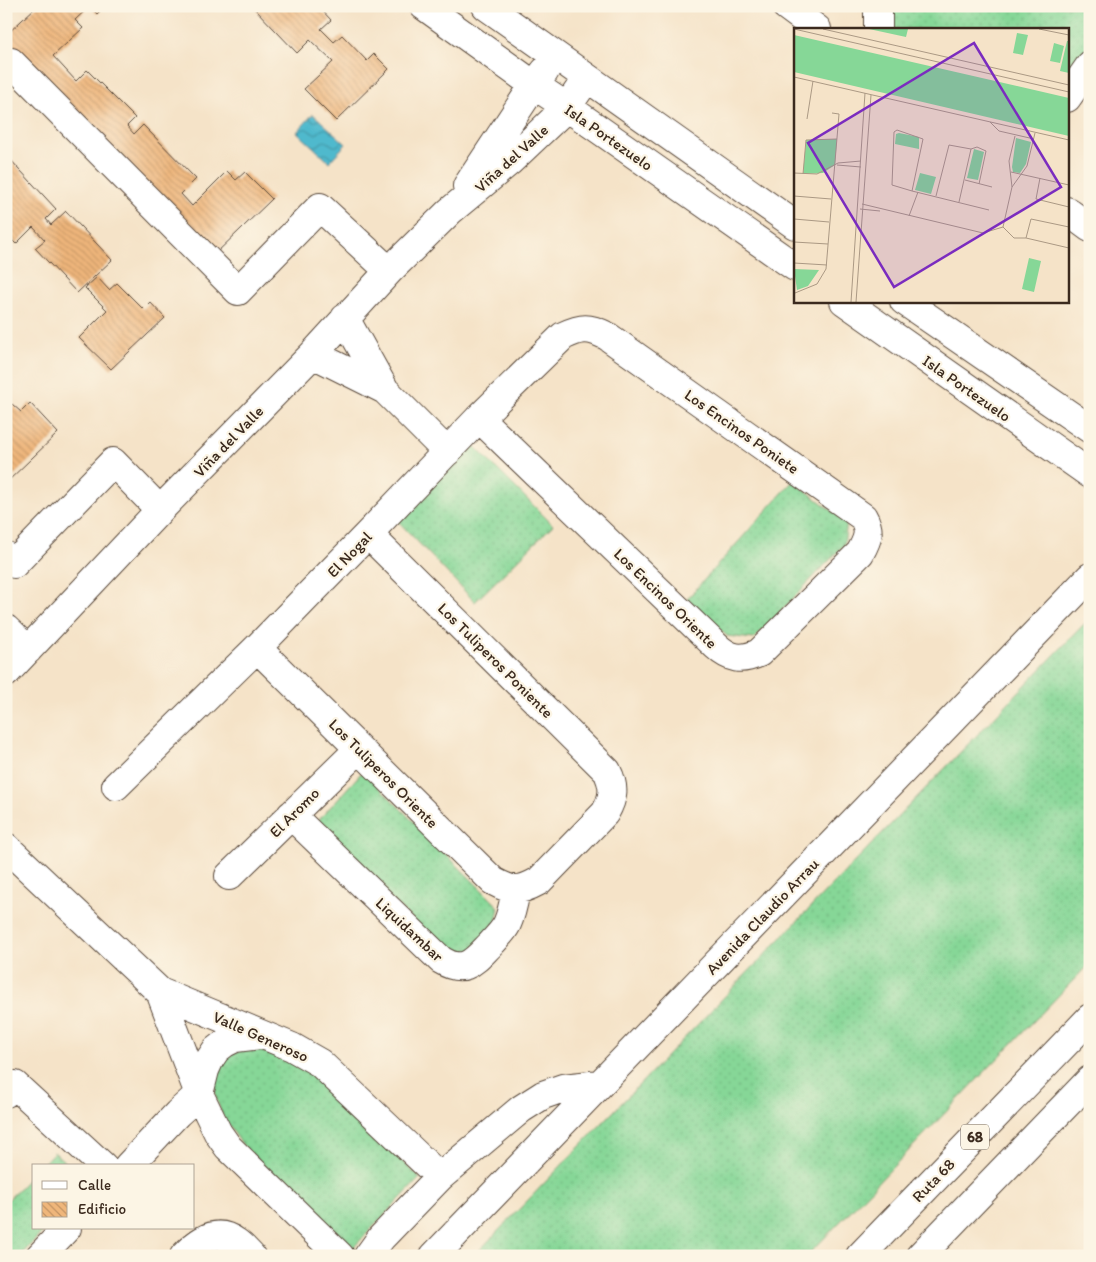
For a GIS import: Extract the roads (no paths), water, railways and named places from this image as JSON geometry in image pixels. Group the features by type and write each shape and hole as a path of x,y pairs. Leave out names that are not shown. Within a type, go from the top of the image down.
{"main road":[{"name":"Isla Portezuelo","path":"424,6 794,266"},
{"path":"486,6 587,78 790,211"},
{"path":"786,6 815,28"},
{"path":"878,6 878,28"},
{"name":"Viña del Valle","path":"450,210 534,85 557,57"},
{"path":"11,62 238,291 320,207 390,270"},
{"path":"1068,97 1090,65"},
{"name":"Viña del Valle","path":"6,673 160,510 313,354 390,270 450,210 509,162 567,107 587,78"},
{"path":"1068,212 1090,228"},
{"name":"Isla Portezuelo","path":"845,302 1090,474"},
{"path":"905,302 1090,429"},
{"path":"346,318 386,390 447,452"},
{"name":"El Nogal","path":"116,786 257,648 479,418 563,336 574,330 585,329"},
{"name":"Los Encinos Poniete","path":"585,329 597,331 607,336 863,517 868,525 868,534 866,543 860,553"},
{"path":"313,354 386,390"},
{"name":"Los Encinos Oriente","path":"479,418 723,653 732,657 750,657 759,653 860,553"},
{"path":"6,556 14,564 113,462 160,510"},
{"name":"Los Tuliperos Poniente","path":"368,534 607,771 612,781 613,792 605,813 539,881 528,887 516,890"},
{"name":"Avenida Claudio Arrau","path":"434,1256 1090,577"},
{"path":"6,629 28,650"},
{"name":"Los Tuliperos Oriente","path":"257,648 494,881 516,890"},
{"name":"El Aromo","path":"229,876 359,749"},
{"name":"Liquidambar","path":"291,815 441,960 449,965 457,967 473,963 502,932 507,924 516,890"},
{"name":"Valle Generoso","path":"6,847 160,992 292,1047 320,1063 440,1177"},
{"name":"Valle Generoso","path":"160,992 200,1094 218,1133 228,1147 340,1256"},
{"name":"Ruta 68","path":"860,1256 1090,1018"},
{"path":"130,1164 178,1113 200,1094 205,1070 216,1050 235,1038 261,1035"},
{"path":"920,1256 1090,1080"},
{"path":"6,1093 15,1084 101,1164"},
{"path":"368,1256 381,1238 440,1177 521,1109 543,1095 563,1088 600,1084"},
{"path":"40,1256 65,1230"},
{"path":"184,1256 203,1239 212,1236 229,1238 251,1256"}],"water":[{"path":"313,114 346,144 329,162 297,132"}]}
